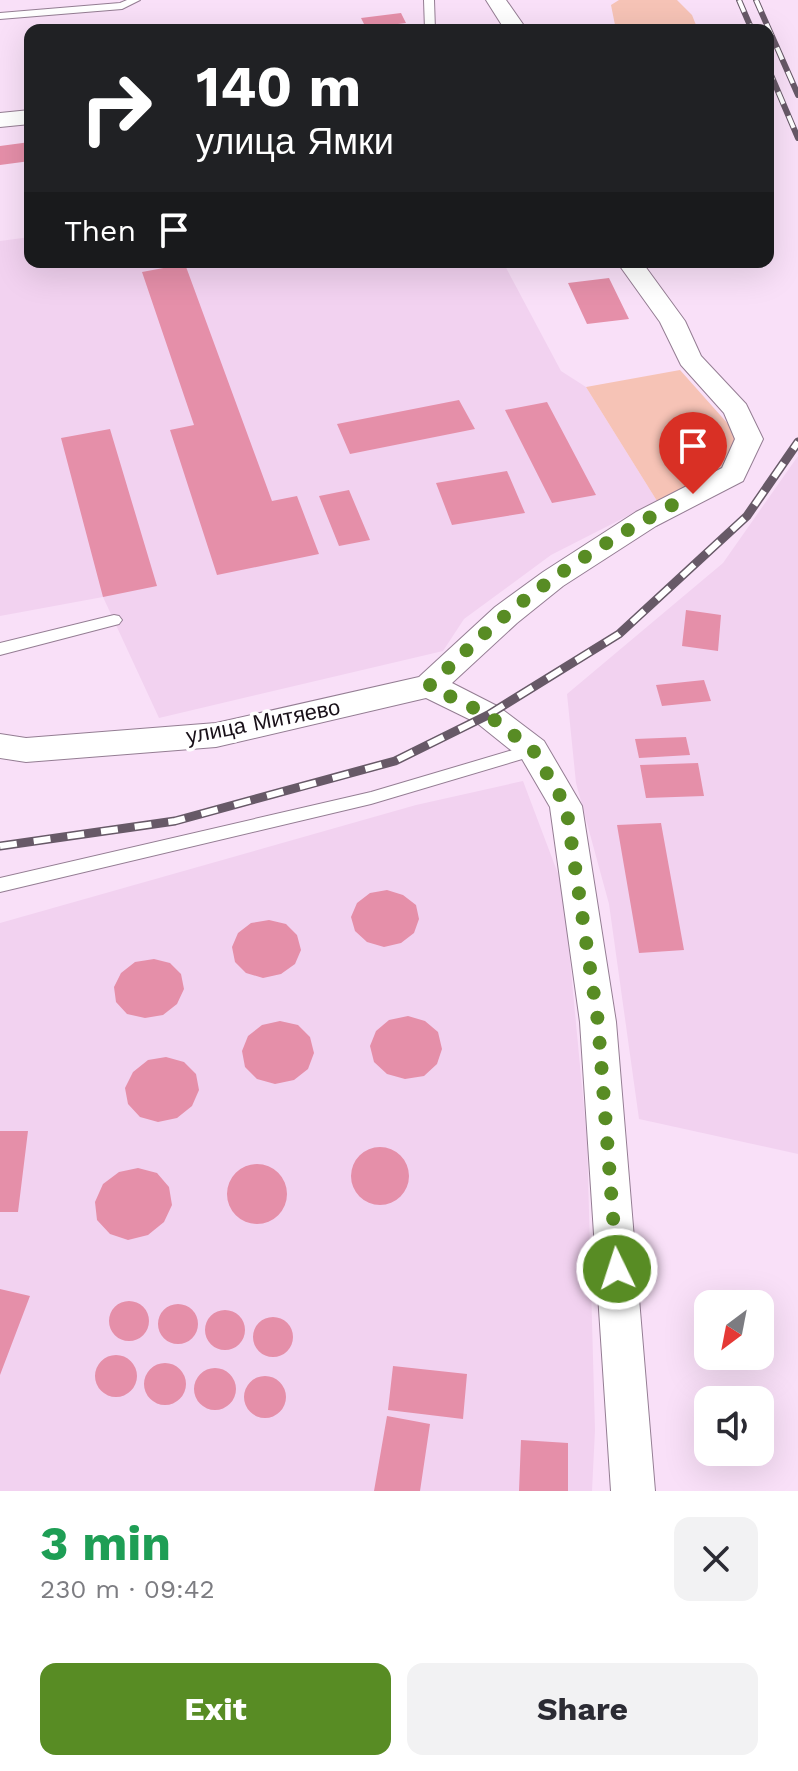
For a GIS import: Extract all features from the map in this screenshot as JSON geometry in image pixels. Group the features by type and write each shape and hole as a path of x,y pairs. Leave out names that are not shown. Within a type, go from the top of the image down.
{"street":[{"path":"496,0 512,24"},
{"path":"0,120 24,118"},
{"path":"633,268 672,321 690,359 736,410 749,439 733,474 646,519 553,579 506,615 429,686 488,715 533,750 566,806 598,1022 633,1491"},
{"name":"улица Митяево","path":"0,746 26,750 216,735 429,686"}],"lane":[{"path":"0,16 63,5 122,6 135,0"},
{"path":"429,0 430,24"},
{"path":"0,649 114,620"},
{"path":"0,885 371,798 533,750"}],"shaded area":[{"path":"619,0 677,0 692,15 696,24 615,24 611,5"},
{"path":"24,238 24,268 506,268 561,371 586,387 657,501 551,555 464,619 443,651 159,718 103,597 0,616 0,241"},
{"path":"680,370 737,434 716,482 657,501 586,387"},
{"path":"798,456 798,1154 639,1119 609,904 576,783 567,694 723,563"},
{"path":"523,781 563,887 587,1139 595,1430 592,1491 0,1491 0,923 416,805"}],"building":[{"path":"401,13 406,23 364,24 361,18"},
{"path":"24,143 24,162 0,165 0,146"},
{"path":"186,268 272,501 297,496 319,554 217,575 170,430 194,425 142,272"},
{"path":"609,278 629,319 587,324 568,283"},
{"path":"459,400 475,429 350,454 337,424"},
{"path":"547,402 596,495 552,503 505,410"},
{"path":"110,429 157,586 103,597 61,438"},
{"path":"507,471 525,513 452,525 436,483"},
{"path":"349,490 370,540 339,546 319,496"},
{"path":"686,610 721,615 718,651 682,646"},
{"path":"704,680 711,701 662,706 656,685"},
{"path":"686,737 690,755 639,758 635,739"},
{"path":"698,763 704,796 646,798 640,765"},
{"path":"661,823 684,950 639,953 617,825"},
{"path":"387,890 403,895 416,905 419,919 414,933 401,943 384,947 367,942 355,931 351,917 357,903 370,893"},
{"path":"269,920 286,924 297,935 301,950 295,964 281,974 263,978 246,973 235,962 232,947 238,933 251,923"},
{"path":"154,959 170,963 181,974 184,989 177,1004 163,1015 145,1018 127,1014 116,1002 114,987 121,973 135,962"},
{"path":"408,1016 425,1021 438,1032 442,1049 437,1064 424,1076 405,1079 387,1074 374,1062 370,1046 376,1031 389,1020"},
{"path":"280,1021 298,1025 310,1037 314,1053 308,1069 294,1080 275,1084 257,1079 245,1067 242,1051 248,1036 262,1025"},
{"path":"166,1057 184,1062 196,1074 199,1090 192,1106 177,1118 158,1122 140,1117 128,1104 125,1088 133,1072 148,1060"},
{"path":"0,1131 28,1131 18,1212 0,1212"},
{"path":"380,1147 401,1155 409,1176 401,1197 380,1205 359,1197 351,1176 359,1155"},
{"path":"257,1164 278,1173 287,1194 278,1215 257,1224 236,1215 227,1194 236,1173"},
{"path":"138,1168 157,1173 169,1187 172,1205 164,1222 148,1235 128,1240 110,1234 97,1220 95,1202 103,1184 119,1172"},
{"path":"0,1289 30,1296 0,1375"},
{"path":"129,1301 143,1307 149,1321 143,1335 129,1341 115,1335 109,1321 115,1307"},
{"path":"178,1304 192,1310 198,1324 192,1338 178,1344 164,1338 158,1324 164,1310"},
{"path":"225,1310 239,1316 245,1330 239,1344 225,1350 211,1344 205,1330 211,1316"},
{"path":"273,1317 287,1323 293,1337 287,1351 273,1357 259,1351 253,1337 259,1323"},
{"path":"116,1355 131,1361 137,1376 131,1391 116,1397 101,1391 95,1376 101,1361"},
{"path":"165,1363 180,1369 186,1384 180,1399 165,1405 150,1399 144,1384 150,1369"},
{"path":"393,1366 467,1374 463,1419 388,1410"},
{"path":"215,1368 230,1374 236,1389 230,1404 215,1410 200,1404 194,1389 200,1374"},
{"path":"265,1376 280,1382 286,1397 280,1412 265,1418 250,1412 244,1397 250,1382"},
{"path":"387,1416 430,1424 420,1491 374,1491"},
{"path":"521,1440 568,1443 568,1491 519,1491"}],"railway":[{"path":"739,0 749,24"},
{"path":"756,0 767,24"},
{"path":"774,41 798,95"},
{"path":"774,82 798,138"},
{"path":"0,846 175,821 395,761 488,715 619,634 747,516 798,442"}],"route":[{"path":"617,1269 598,1022 566,806 533,750 488,715 429,686 506,615 553,579 646,519 693,494"}]}
